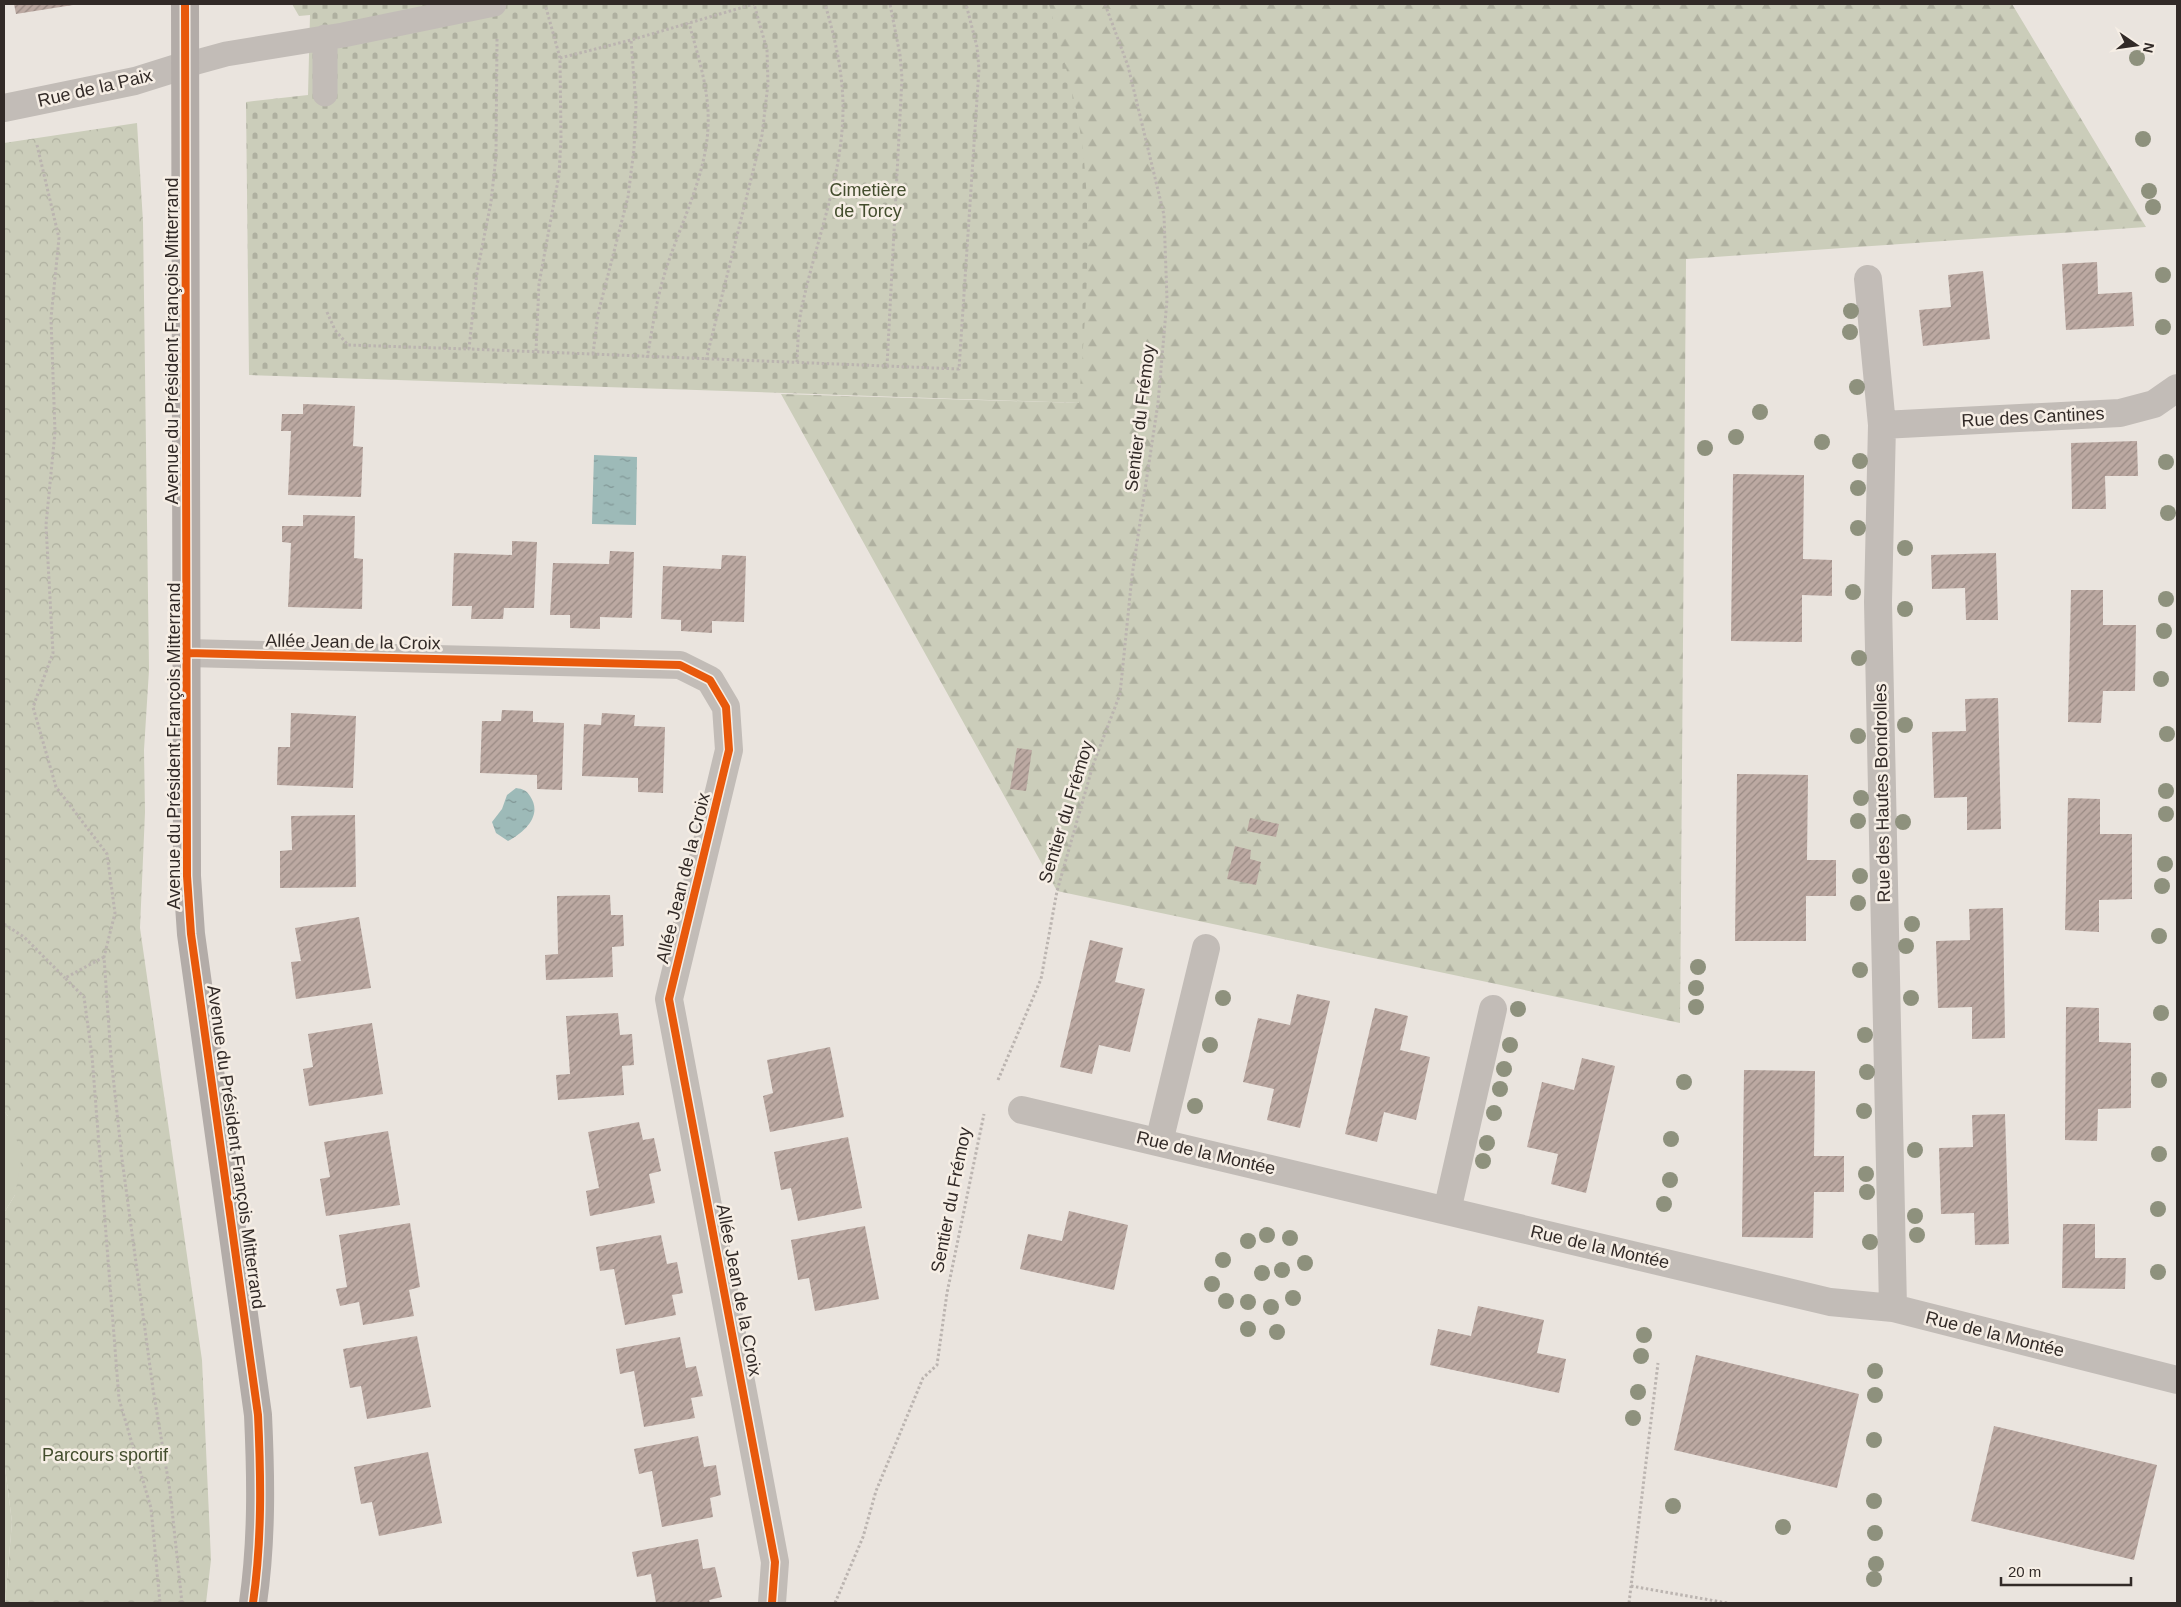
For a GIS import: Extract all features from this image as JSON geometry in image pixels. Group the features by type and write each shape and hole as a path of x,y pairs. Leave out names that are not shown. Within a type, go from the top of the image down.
{"street":[{"name":"Avenue du Président François Mitterrand","path":"185,4 188,653 187,876 191,934 258,1415 260,1534 253,1603"},
{"name":"Rue de la Paix","path":"4,108 135,81 186,65"},
{"name":"Rue des Hautes Bondrolles","path":"1868,280 1882,425 1878,602 1893,1308"},
{"name":"Rue des Cantines","path":"1882,425 2120,414 2154,404 2177,388"},
{"name":"Allée Jean de la Croix","path":"188,653 680,665 710,680 726,707 729,750 668,999 775,1562 772,1603"},
{"path":"1159,1142 1206,948"},
{"path":"1447,1210 1493,1009"},
{"name":"Rue de la Montée","path":"1022,1110 1830,1302 1893,1308 2177,1380"}],"lane":[{"path":"186,65 226,54 494,4"},
{"path":"325,37 325,94"}],"path":[{"path":"536,351 539,284 559,175 560,58 545,4"},
{"path":"560,58 631,40 755,4 767,50 768,84 762,135 706,360"},
{"path":"797,362 802,304 834,181 843,109 841,78 833,32 825,4"},
{"path":"886,366 902,78 900,55 890,4"},
{"path":"327,312 335,330 348,345 536,351 647,358 959,368 979,69 977,48 966,4"},
{"path":"647,358 663,276 684,223 702,161 708,129 706,98 689,23"},
{"path":"470,349 477,273 491,202 496,156 498,120 497,32"},
{"path":"593,354 598,314 618,242 630,187 636,105 631,40"},
{"path":"37,145 59,238 51,318 55,432 46,525 53,652 34,707 56,787 107,854 115,914 104,957 122,1159 153,1389 170,1491 182,1603"},
{"path":"4,924 24,937 84,997 92,1056 119,1399 151,1508 160,1603"},
{"path":"65,978 104,957"},
{"path":"1629,1603 1658,1362"},
{"path":"1631,1586 1727,1603"}],"green space":[{"name":"Cimetière de Torcy","path":"292,4 1049,4 1070,81 1082,140 1084,160 1088,251 1079,403 249,375 246,102 308,95 310,15 299,16"},
{"path":"984,4 2012,4 2146,227 1686,259 1680,1023 1057,891 781,394 1079,403"},
{"name":"Parcours sportif","path":"137,123 143,222 149,670 144,750 145,812 140,928 202,1360 211,1560 206,1603 5,1603 12,1522 4,1460 4,1213 15,1195 8,1116 4,1111 4,143"},
{"path":"4,1111 8,1116 22,1155 15,1195 4,1213"},
{"path":"4,1460 12,1522 5,1603 4,1603"}],"water":[{"path":"594,455 637,457 636,525 592,524"},
{"path":"516,788 524,790 529,794 534,810 533,816 526,828 508,841 496,833 492,822 502,809 507,795"}],"building":[{"path":"14,4 73,4 73,5 16,14"},
{"path":"2097,262 2098,294 2132,292 2134,326 2066,330 2062,264"},
{"path":"1983,271 1990,339 1923,346 1919,310 1951,307 1948,275"},
{"path":"303,404 355,406 353,446 363,447 361,497 288,495 291,431 281,431 282,414 303,414"},
{"path":"2137,441 2138,476 2105,476 2106,509 2072,509 2071,443"},
{"path":"1733,474 1804,475 1803,559 1832,560 1832,596 1802,595 1802,642 1731,641"},
{"path":"303,515 355,516 354,558 363,559 362,609 288,607 291,543 282,542 282,526 303,526"},
{"path":"512,541 537,542 534,608 504,608 503,619 471,619 472,606 452,606 454,553 512,555"},
{"path":"610,551 634,552 632,618 600,617 600,629 570,628 570,615 550,615 553,563 609,564"},
{"path":"1996,553 1998,620 1966,620 1965,588 1932,589 1931,555"},
{"path":"722,555 746,556 744,622 712,621 712,633 681,631 681,620 661,619 663,566 721,569"},
{"path":"2071,590 2103,590 2103,625 2136,625 2135,691 2103,691 2101,723 2068,722"},
{"path":"1998,698 2001,829 1967,830 1967,797 1934,798 1932,732 1966,731 1965,699"},
{"path":"502,710 533,711 533,722 564,723 562,790 537,789 537,775 480,773 482,721 501,721"},
{"path":"291,713 356,716 353,788 277,785 278,747 290,747"},
{"path":"602,713 635,715 634,726 665,727 663,793 638,792 638,778 582,776 584,724 601,725"},
{"path":"1017,748 1032,750 1026,791 1010,789"},
{"path":"1737,774 1808,775 1807,860 1836,860 1836,896 1806,896 1806,941 1735,941"},
{"path":"2068,798 2100,799 2100,834 2132,834 2132,899 2099,900 2099,932 2065,930"},
{"path":"355,815 356,887 280,888 280,851 292,850 291,816"},
{"path":"1250,818 1279,824 1276,837 1247,831"},
{"path":"1235,846 1251,850 1250,859 1261,862 1256,885 1227,879"},
{"path":"610,895 611,915 623,915 624,946 612,947 613,977 546,980 545,955 558,954 557,896"},
{"path":"2003,908 2005,1038 1972,1039 1972,1007 1938,1008 1936,941 1970,940 1969,909"},
{"path":"359,917 371,988 296,999 291,962 301,961 295,928"},
{"path":"1090,940 1123,948 1115,982 1145,989 1130,1052 1099,1045 1092,1074 1060,1067"},
{"path":"1297,994 1330,1001 1300,1128 1267,1120 1274,1089 1243,1082 1258,1018 1290,1025"},
{"path":"2066,1007 2099,1008 2099,1042 2131,1043 2131,1108 2098,1109 2097,1141 2065,1140"},
{"path":"1375,1008 1408,1016 1400,1050 1430,1057 1416,1120 1384,1112 1377,1142 1345,1134"},
{"path":"618,1013 620,1035 632,1034 634,1065 622,1066 624,1095 558,1100 556,1075 570,1074 566,1016"},
{"path":"372,1023 383,1094 309,1106 303,1069 313,1067 308,1034"},
{"path":"830,1047 844,1117 770,1132 763,1096 773,1093 767,1060"},
{"path":"1582,1058 1615,1066 1586,1193 1551,1184 1558,1154 1527,1147 1542,1082 1574,1090"},
{"path":"1744,1070 1815,1071 1814,1156 1844,1156 1844,1192 1814,1192 1813,1238 1742,1237"},
{"path":"2005,1114 2009,1244 1975,1245 1974,1213 1941,1214 1939,1148 1973,1147 1972,1115"},
{"path":"639,1122 643,1140 654,1138 661,1171 649,1174 655,1203 590,1216 586,1191 599,1188 588,1132"},
{"path":"388,1131 400,1205 326,1216 320,1179 330,1177 324,1142"},
{"path":"848,1137 862,1208 798,1221 791,1188 781,1190 774,1152"},
{"path":"1069,1211 1128,1225 1114,1290 1020,1269 1028,1234 1062,1241"},
{"path":"410,1223 420,1287 409,1290 414,1316 363,1325 359,1302 340,1306 336,1289 347,1287 339,1235"},
{"path":"2063,1224 2095,1224 2095,1258 2126,1258 2125,1289 2062,1288"},
{"path":"865,1226 879,1299 815,1311 809,1278 798,1280 791,1240"},
{"path":"661,1235 667,1264 677,1262 683,1293 672,1295 676,1315 625,1325 614,1269 600,1271 596,1247"},
{"path":"1478,1306 1544,1320 1537,1353 1566,1359 1559,1393 1430,1365 1438,1329 1471,1336"},
{"path":"417,1336 431,1407 367,1419 361,1386 350,1388 343,1349"},
{"path":"680,1337 686,1368 696,1366 703,1396 691,1398 695,1418 644,1427 634,1371 620,1374 616,1349"},
{"path":"1696,1355 1859,1394 1837,1488 1674,1450"},
{"path":"1994,1426 2157,1465 2134,1560 1971,1521"},
{"path":"698,1436 704,1467 716,1465 721,1495 710,1498 713,1517 662,1527 652,1471 639,1474 634,1449"},
{"path":"428,1452 442,1523 379,1536 372,1502 361,1504 354,1467"},
{"path":"698,1539 703,1569 715,1567 722,1597 709,1600 710,1603 656,1603 651,1574 637,1577 632,1552"}],"cycle path":[{"path":"185,4 187,876 191,934 258,1415 260,1509 253,1603"},
{"path":"187,653 680,665 710,680 726,707 729,750 669,999 775,1562 772,1603"}]}
